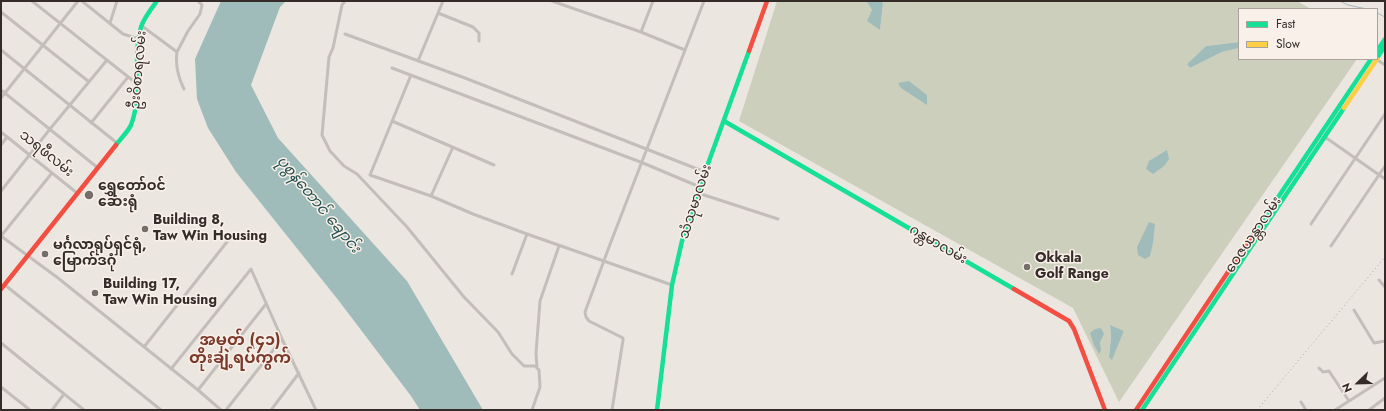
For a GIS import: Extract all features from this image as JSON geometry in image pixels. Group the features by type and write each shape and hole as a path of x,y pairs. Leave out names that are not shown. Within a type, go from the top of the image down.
{"main road":[{"name":"ဦးဝိစာရလမ်း","path":"3,285 130,127 135,115 139,39 142,26 157,1"},
{"name":"သံသုမာလမ်း","path":"657,410 672,285 682,241 705,172 767,1"},
{"path":"1378,50 1385,39"},
{"name":"ဝေဇယန္တာလမ်း","path":"1378,57 1385,46"},
{"name":"ဝေဇယန္တာလမ်း","path":"1136,410 1370,60"},
{"name":"ဝေဇယန္တာလမ်း","path":"1142,410 1376,60"},
{"name":"ဂန္တမာလမ်း","path":"724,121 1068,321 1074,329 1104,410"}],"street":[{"path":"32,1 136,84"},
{"path":"1,98 78,1"},
{"path":"82,1 123,34 139,39"},
{"path":"110,23 117,1"},
{"path":"184,89 176,69 177,52 188,31 202,10 202,5 198,1"},
{"path":"345,1 342,5 333,48 329,57 322,135 330,151 344,166 357,174 407,227 464,296 498,332 512,354 524,366 535,366 537,368"},
{"path":"418,61 443,1"},
{"path":"553,1 640,32 685,50"},
{"path":"640,32 653,1"},
{"path":"612,410 623,340 622,338 589,321 585,314 704,1"},
{"path":"1,12 88,81"},
{"path":"438,13 473,27 479,33 479,41"},
{"path":"142,26 177,52"},
{"path":"345,34 705,172"},
{"path":"1,50 117,143"},
{"path":"1,191 88,81 107,60"},
{"path":"392,68 642,163 700,187"},
{"path":"411,75 370,175 431,196 473,214 559,246 672,285"},
{"path":"91,122 128,77"},
{"path":"1,90 98,168"},
{"path":"1311,224 1385,114"},
{"path":"392,121 494,165"},
{"name":"သရဖီလမ်း","path":"1,132 77,193"},
{"path":"1,145 7,137"},
{"path":"1325,137 1385,179"},
{"path":"431,196 454,147"},
{"path":"1331,246 1385,166"},
{"path":"52,173 1,236 144,347 221,410"},
{"path":"698,193 778,219"},
{"path":"144,347 234,233"},
{"path":"512,274 527,234"},
{"path":"532,410 540,387 536,353 540,301 559,246"},
{"path":"171,369 251,269 316,410"},
{"path":"1379,280 1385,287"},
{"path":"3,285 161,410"},
{"path":"198,390 267,304"},
{"path":"1354,310 1374,343 1385,341"},
{"path":"226,410 282,339"},
{"path":"1,343 84,410"},
{"path":"1318,368 1323,372 1329,371 1349,401"},
{"path":"271,410 299,373"},
{"path":"1335,410 1385,378"},
{"path":"1,387 30,410"},
{"path":"52,410 64,394"},
{"path":"1370,410 1385,398"},
{"path":"1301,402 1306,410"},
{"path":"312,410 314,406"}],"green space":[{"path":"777,1 869,1 867,2 880,29 883,3 881,1 1297,1 1309,8 1238,8 1238,42 1206,46 1187,64 1190,68 1222,52 1238,48 1238,60 1356,60 1119,402 1073,308 739,121","holes":["1110,326 1124,331 1112,359 1109,357 1111,337"]}],"water":[{"name":"ပုစွန်တောင် ချောင်း","path":"221,1 286,1 280,7 251,85 278,138 407,281 483,410 420,410 339,301 236,172 208,128 197,99 195,59"},
{"path":"881,1 883,3 880,30 867,21 872,10 867,2"},
{"path":"1238,42 1238,48 1222,52 1190,68 1187,64 1206,46"},
{"path":"909,81 927,95 927,105 901,88 898,83"},
{"path":"1167,150 1169,159 1164,166 1153,174 1146,169 1149,161"},
{"path":"1149,222 1155,224 1153,243 1150,256 1145,259 1138,255 1137,247"},
{"path":"1110,325 1124,331 1112,360 1109,357 1111,337"},
{"path":"1101,328 1104,334 1100,342 1101,350 1099,354 1090,333 1095,329"}],"waterway":[{"path":"1340,1 1348,5 1362,8"},
{"path":"1378,14 1385,17"}],"railway":[{"path":"1257,410 1385,257"}],"traffic: fast":[{"path":"116,145 130,128 135,113 138,39 144,20 157,1"},
{"path":"1378,50 1385,39"},
{"path":"1378,56 1385,46"},
{"path":"657,410 672,285 682,241 705,172 749,51"},
{"path":"1252,236 1370,60"},
{"path":"1142,410 1344,108"},
{"path":"724,121 1014,289"}],"traffic: slow":[{"path":"1344,108 1376,60"}],"traffic: jam":[{"path":"749,51 767,1"},
{"path":"1,289 116,145"},
{"path":"1136,410 1252,236"},
{"path":"1014,289 1069,321 1074,329 1105,410"}],"place":[{"name":"ရွှေတော်ဝင် ဆေးရုံ","path":"89,195"},
{"name":"Building 8, Taw Win Housing","path":"145,229"},
{"name":"မင်္ဂလာရုပ်ရှင်ရုံ, မြောက်ဒဂုံ","path":"45,254"},
{"name":"Okkala Golf Range","path":"1027,267"},
{"name":"Building 17, Taw Win Housing","path":"95,293"}],"district":[{"name":"အမှတ် (၄၁) တိုးချဲ့ရပ်ကွက်","path":"240,350"}]}
